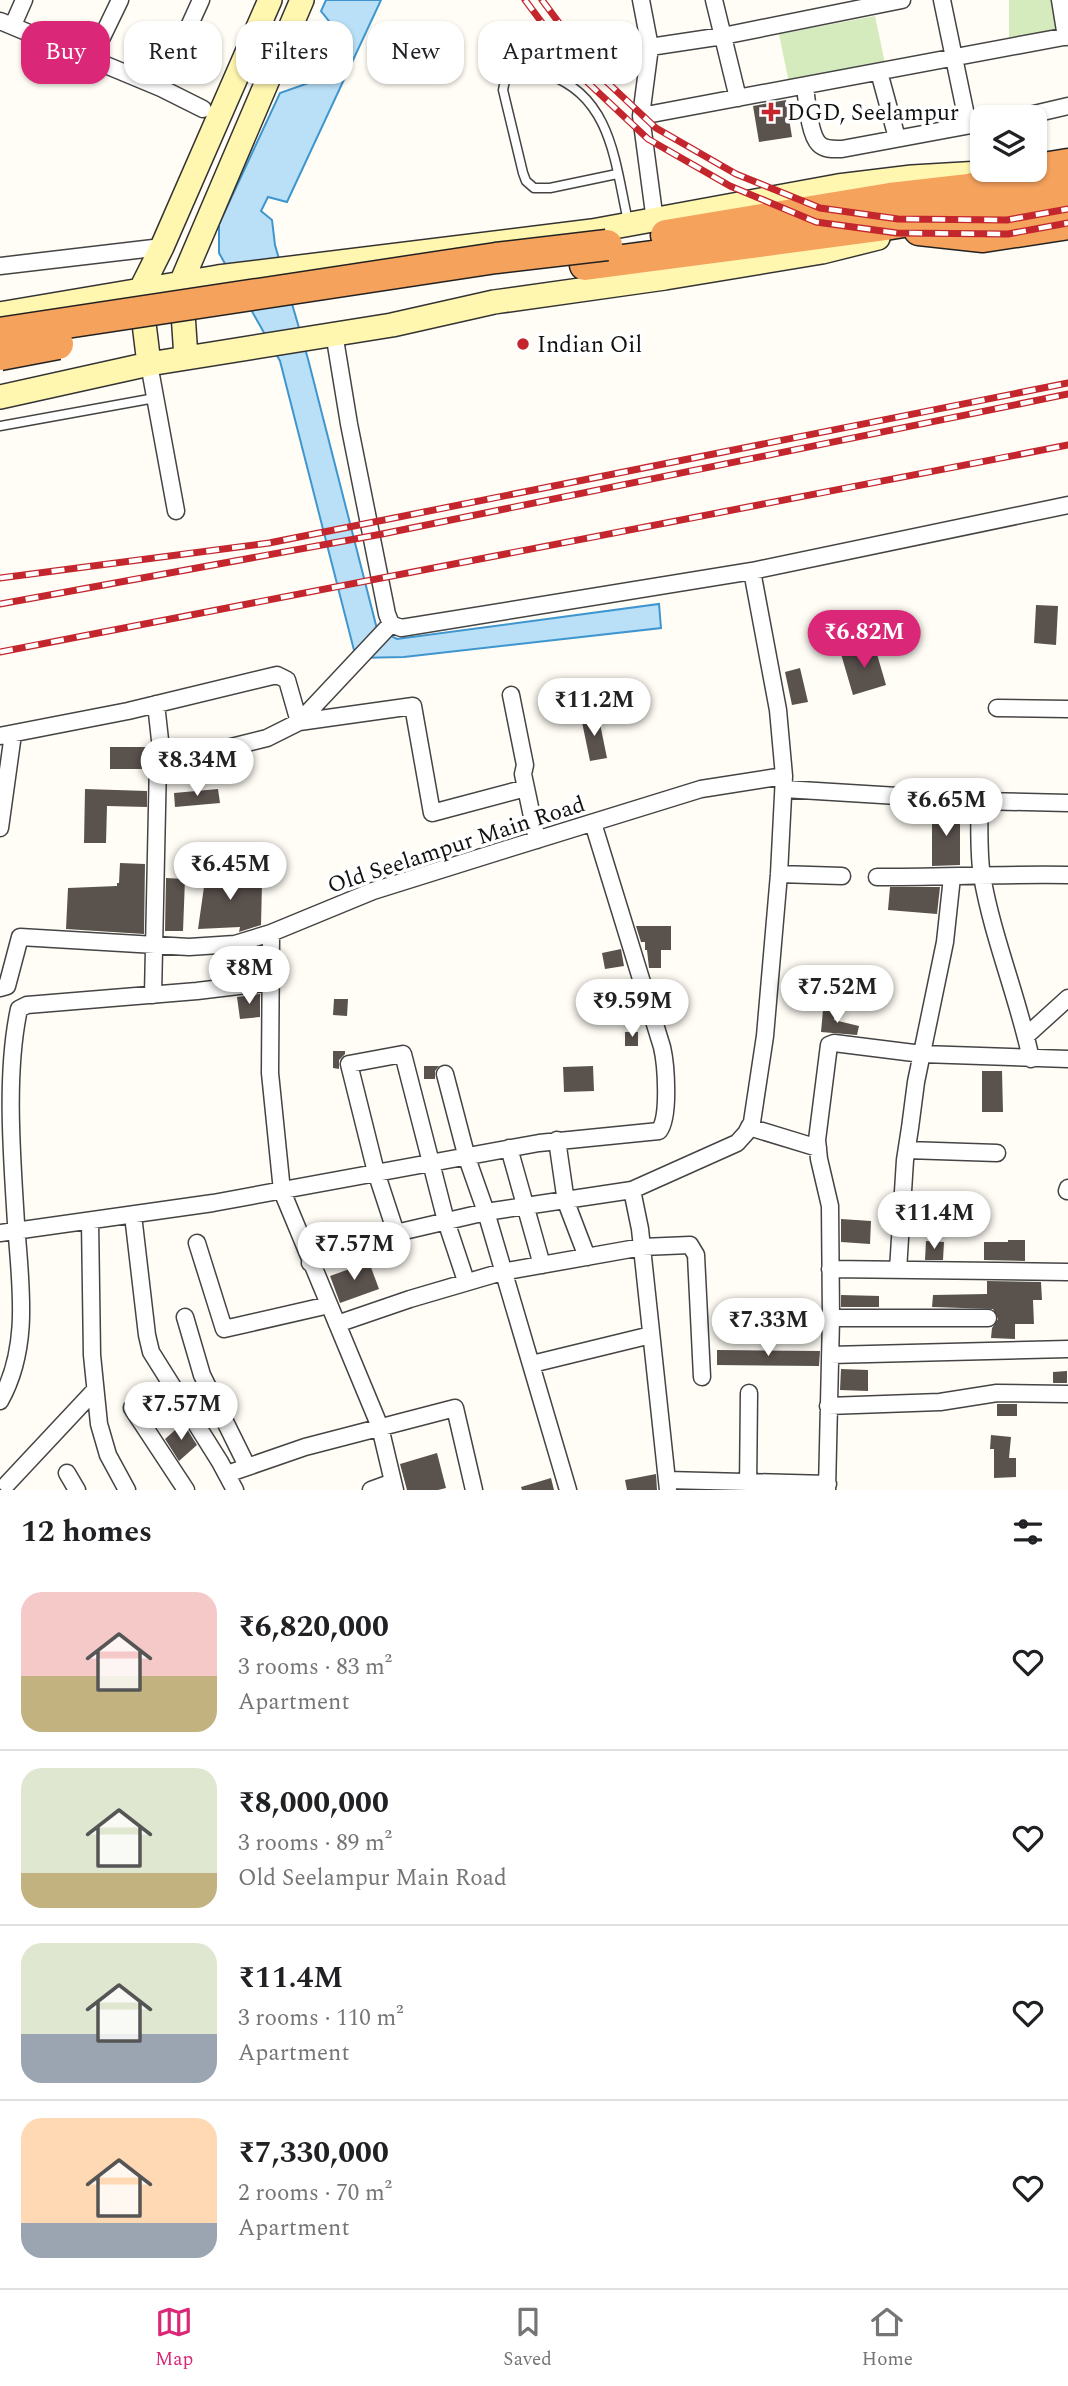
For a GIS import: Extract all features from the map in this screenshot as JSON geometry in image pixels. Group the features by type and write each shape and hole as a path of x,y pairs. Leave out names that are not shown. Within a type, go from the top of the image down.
{"highway":[{"path":"1047,167 1068,164"},
{"path":"0,333 496,258 607,245 890,198 969,189 992,182"},
{"path":"0,355 118,333 585,265 802,237 840,240 879,226 1068,191"},
{"path":"879,226 983,237 1068,224"}],"main road":[{"path":"149,364 140,291 162,247 270,0"},
{"path":"186,358 181,283 302,0"},
{"path":"0,314 218,277 655,221 838,186 970,174"},
{"path":"0,397 149,364 392,325 494,302 665,278 840,240 909,229 970,211"}],"street":[{"path":"7,23 24,0"},
{"path":"110,21 120,0"},
{"path":"161,88 201,0"},
{"path":"640,0 650,47 641,117 655,221"},
{"path":"714,0 738,98"},
{"path":"650,47 723,36 901,0"},
{"path":"942,0 970,108"},
{"path":"641,117 1067,36 1060,0"},
{"path":"110,67 203,109"},
{"path":"879,72 897,138"},
{"path":"805,87 813,134 819,144 827,149 842,149 970,125"},
{"path":"1047,111 1068,106"},
{"path":"0,266 162,247"},
{"path":"334,333 388,628"},
{"path":"149,364 176,511"},
{"path":"299,722 388,628 410,628 752,571 1068,505"},
{"path":"310,1263 396,1233 446,1221 486,1212 632,1190 737,1143 747,1133 765,1036 784,787 778,710 752,571"},
{"path":"0,828 7,735 156,705 282,675 288,680 299,722"},
{"path":"511,695 525,765 523,774 537,840"},
{"path":"153,995 158,762 161,749 156,705"},
{"path":"215,751 267,738 299,722 413,706 432,813 526,788"},
{"path":"997,708 1068,709"},
{"name":"Old Seelampur Main Road","path":"0,988 7,986 20,937 189,947 235,944 271,933 373,891 701,789 784,787 1068,803"},
{"path":"979,800 981,874 997,943 1031,1059"},
{"path":"8,1233 282,1191 557,1140 659,1131 663,1123 666,1076 662,1046 593,823"},
{"path":"779,874 842,876"},
{"path":"877,877 952,877 981,874 1068,876"},
{"path":"898,1270 906,1150 945,942 952,877"},
{"path":"271,933 270,1073 282,1191 380,1427 394,1486 371,1490"},
{"path":"0,1401 11,1377 22,1320 22,1297 8,1233 12,1089 19,1009 27,1005 272,982"},
{"path":"1026,1036 1068,998"},
{"path":"632,1190 642,1247 668,1485 827,1487 831,1318 830,1206 817,1148 830,1045 834,1043 922,1054 1068,1059"},
{"path":"396,1233 376,1172 349,1064 403,1054 446,1221 466,1281"},
{"path":"445,1074 467,1158 486,1212 568,1490"},
{"path":"750,1127 817,1148"},
{"path":"557,1140 566,1200 587,1257"},
{"path":"509,1148 542,1265"},
{"path":"906,1150 998,1153"},
{"path":"133,1215 151,1353 235,1490"},
{"path":"90,1221 95,1390 102,1440 127,1490"},
{"path":"197,1243 224,1329 328,1305"},
{"path":"337,1324 466,1281 502,1272 642,1247 690,1245 694,1249 702,1377"},
{"path":"830,1269 1068,1272"},
{"path":"185,1317 202,1374 247,1466"},
{"path":"831,1318 988,1318"},
{"path":"532,1364 651,1335"},
{"path":"830,1354 1068,1349"},
{"path":"7,1483 95,1390"},
{"path":"828,1406 940,1402 1011,1392 1068,1394"},
{"path":"748,1486 749,1393"},
{"path":"132,1408 186,1490"},
{"path":"227,1474 305,1447 455,1408 474,1490"},
{"path":"67,1473 77,1490"}],"lane":[{"path":"617,174 551,188 530,186 523,173 503,90 506,76 519,72 542,72 571,84 590,104 608,132 628,225"},
{"path":"0,426 155,398"}],"green space":[{"path":"1009,0 1068,0 1068,28 1009,38"},
{"path":"875,16 885,63 789,83 779,34"}],"water":[{"path":"326,0 381,0 371,21 367,21 367,30 353,60 353,21 329,21 321,11"},
{"path":"306,84 342,84 287,202 268,197 261,211 272,220 275,245 308,359 377,629 397,639 659,604 661,628 404,657 356,658 280,361 219,253 219,224 280,93"}],"building":[{"path":"786,100 792,137 759,142 753,106"},
{"path":"1036,605 1058,606 1056,645 1034,643"},
{"path":"874,644 886,685 853,695 841,654"},
{"path":"800,668 808,702 792,705 785,672"},
{"path":"598,714 607,758 590,761 581,717"},
{"path":"110,747 150,747 147,769 110,769"},
{"path":"85,789 147,791 147,807 107,806 106,843 84,843"},
{"path":"218,789 220,803 175,807 174,793"},
{"path":"932,809 960,810 960,865 932,866"},
{"path":"120,863 145,864 144,934 66,929 68,888 117,886"},
{"path":"207,866 229,866 228,882 262,883 261,925 239,932 240,927 198,929"},
{"path":"166,878 185,879 183,931 165,931"},
{"path":"890,887 940,887 937,914 888,910"},
{"path":"636,926 671,926 671,950 661,950 661,968 649,968 645,942 641,942"},
{"path":"621,949 624,966 605,969 602,953"},
{"path":"260,994 260,1017 240,1019 237,997"},
{"path":"334,999 348,999 347,1016 333,1015"},
{"path":"823,1010 835,1011 834,1020 859,1026 857,1035 821,1032"},
{"path":"625,1032 638,1032 638,1046 625,1046"},
{"path":"333,1051 345,1051 339,1060 339,1069 333,1068"},
{"path":"424,1066 439,1066 435,1071 435,1079 424,1079"},
{"path":"593,1066 594,1091 564,1092 563,1067"},
{"path":"982,1071 1002,1071 1003,1112 982,1112"},
{"path":"841,1219 871,1221 870,1244 841,1242"},
{"path":"1025,1240 1025,1261 984,1260 984,1242"},
{"path":"926,1241 944,1242 943,1260 925,1260"},
{"path":"369,1262 379,1289 340,1303 330,1276"},
{"path":"987,1281 1041,1282 1042,1300 1033,1300 1034,1324 1015,1324 1015,1339 991,1338 992,1328 998,1319 993,1309 932,1307 933,1295 987,1294"},
{"path":"841,1295 879,1296 879,1307 841,1307"},
{"path":"717,1350 820,1351 819,1366 717,1365"},
{"path":"841,1369 868,1370 868,1391 840,1390"},
{"path":"1067,1371 1067,1383 1053,1383 1053,1372"},
{"path":"997,1404 1017,1404 1017,1416 997,1416"},
{"path":"183,1423 197,1445 179,1461 165,1439"},
{"path":"991,1435 1011,1437 1009,1458 1016,1458 1016,1477 994,1478"},
{"path":"437,1453 446,1488 407,1490 400,1464"},
{"path":"656,1474 657,1490 627,1490 625,1480"},
{"path":"551,1478 554,1490 522,1490 521,1487"}],"railway":[{"path":"525,0 584,79 648,139 730,186 816,222 897,233 1008,234 1068,223"},
{"path":"542,0 594,70 656,128 736,174 820,208 898,219 1007,220 1068,209"},
{"path":"0,578 269,543 1068,383"},
{"path":"0,604 382,534 1068,394"},
{"path":"0,652 1068,445"}],"place":[{"name":"DGD, Seelampur","path":"771,112"},
{"name":"Indian Oil","path":"523,344"}]}
